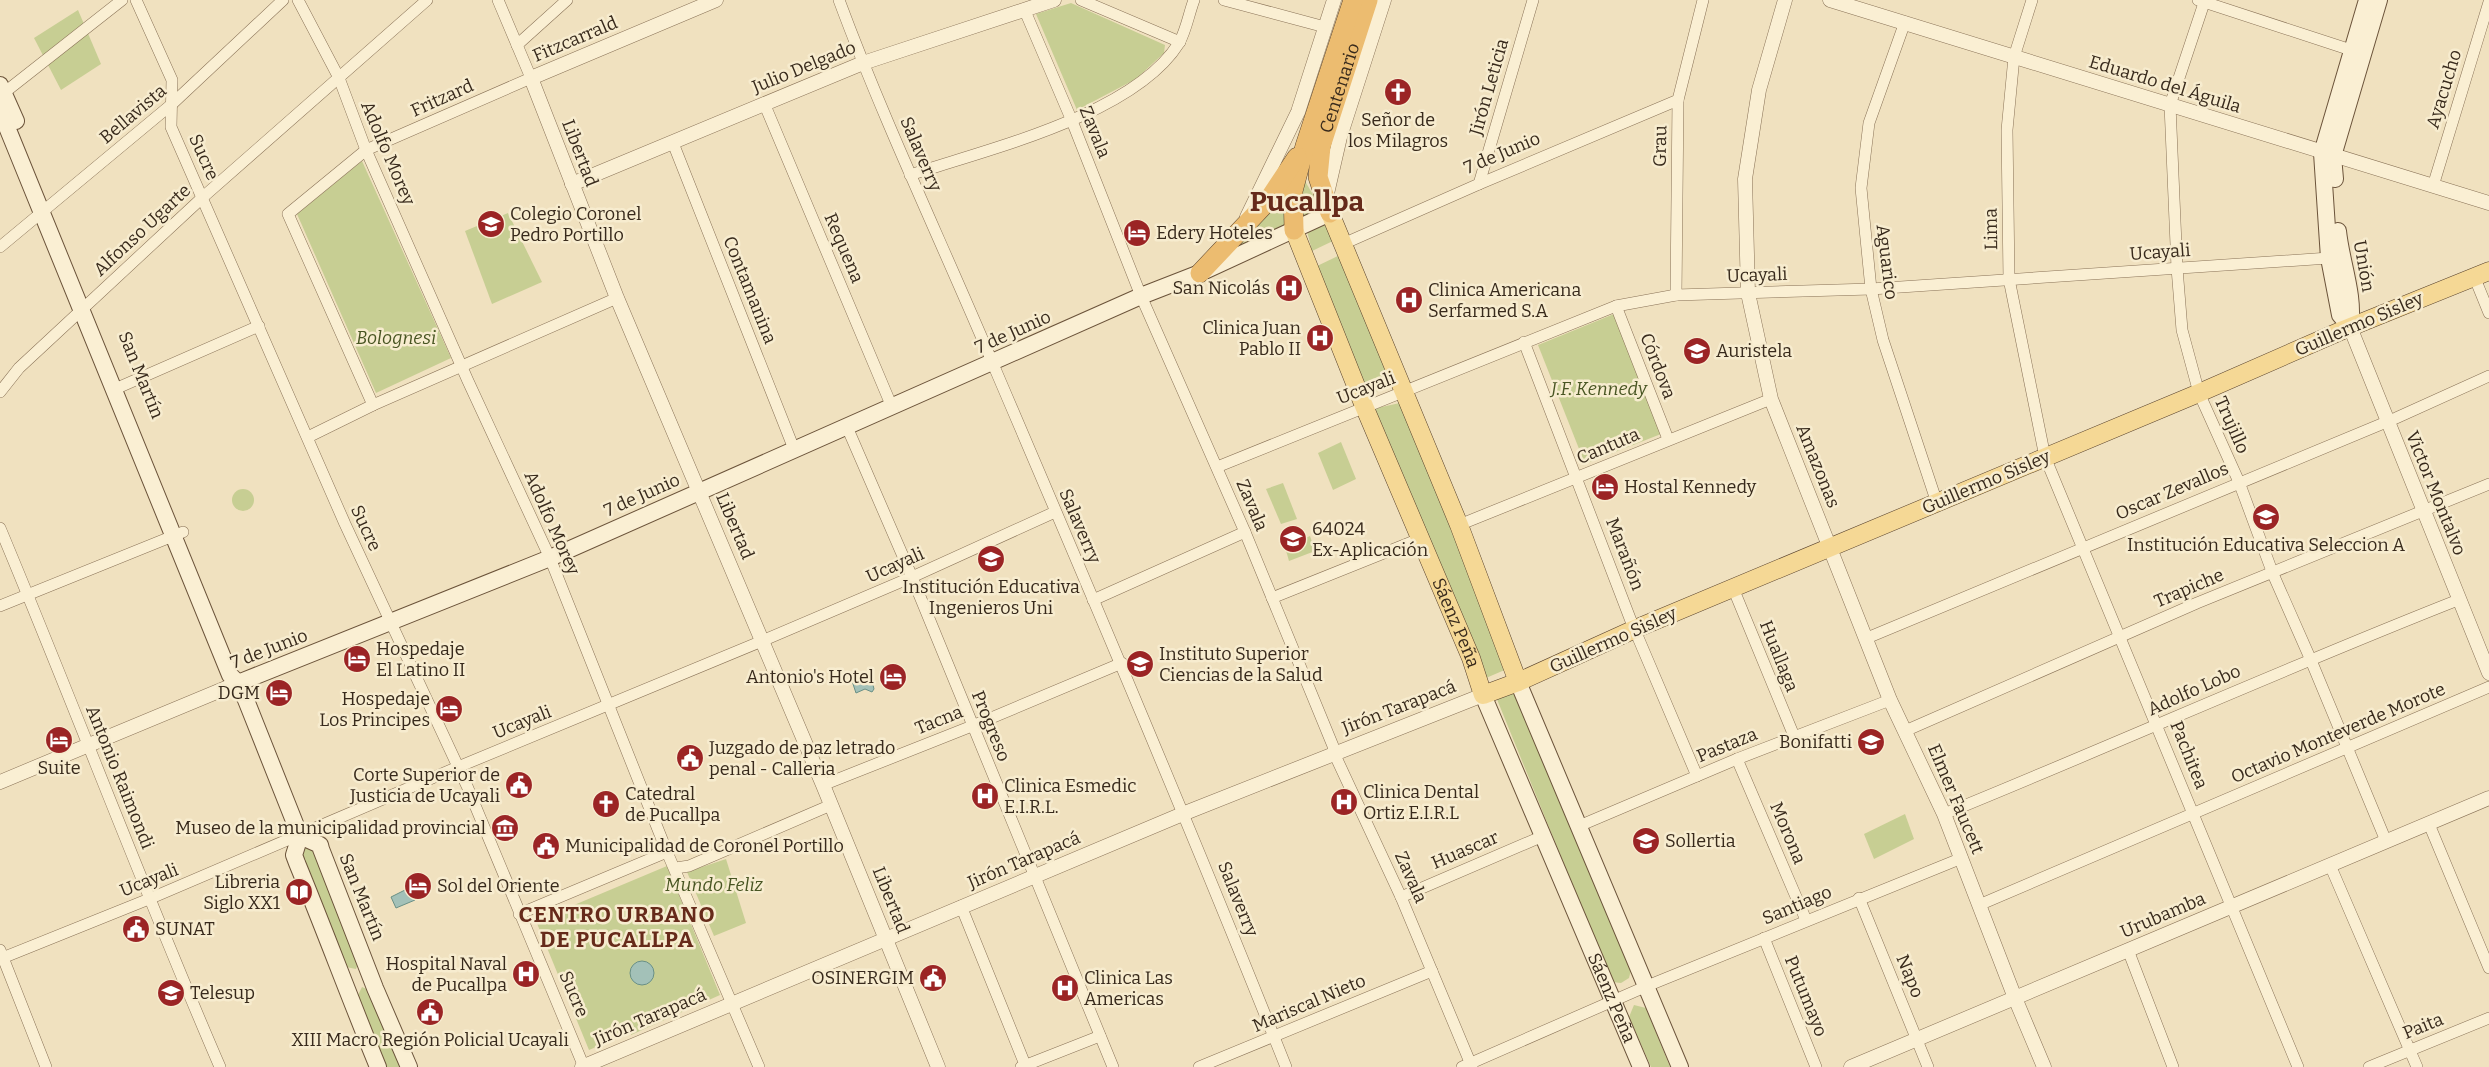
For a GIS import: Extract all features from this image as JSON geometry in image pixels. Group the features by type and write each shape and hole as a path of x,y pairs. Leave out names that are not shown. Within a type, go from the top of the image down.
{"highway":[{"name":"Centenario","path":"1305,146 1353,0"},
{"name":"Centenario","path":"1318,177 1321,146 1368,0"},
{"path":"1200,273 1267,202 1305,146"},
{"name":"Sáenz Peña","path":"1294,230 1293,191 1305,146"},
{"name":"Sáenz Peña","path":"1318,177 1328,206"}],"main road":[{"name":"Unión","path":"2350,327 2340,315 2329,258 2327,155 2351,50 2366,0"},
{"name":"Unión","path":"2350,327 2352,311 2340,251 2327,155 2379,0"},
{"name":"San Martín","path":"1,91 178,534 230,675 238,683 300,836 320,845 375,988 409,1067"},
{"name":"San Martín","path":"0,110 47,209"},
{"name":"7 de Junio","path":"238,683 550,558 1141,296 1200,273 1294,230 1328,206"},
{"name":"Sáenz Peña","path":"1328,206 1459,526 1518,682 1680,1067"},
{"name":"Sáenz Peña","path":"1294,230 1419,540 1471,658 1483,695 1642,1067"},
{"name":"Guillermo Sisley","path":"1483,695 1518,682 1634,629 2199,393 2350,327 2482,274"},
{"path":"300,836 294,855 378,1067"}],"street":[{"path":"1,91 122,0"},
{"name":"Sucre","path":"136,0 172,80 171,127 345,524 458,767 583,1067"},
{"name":"Bellavista","path":"0,247 172,104 282,0"},
{"name":"Adolfo Morey","path":"298,0 339,78 366,150 550,558 667,852 676,868 759,1067"},
{"name":"Alfonso Ugarte","path":"0,392 19,368 203,197 426,0"},
{"name":"Libertad","path":"498,0 531,78 617,298 823,785 938,1067"},
{"path":"516,45 567,0"},
{"name":"Fitzcarrald","path":"531,78 716,0"},
{"name":"Salaverry","path":"839,0 910,175 993,363 1185,813 1286,1067"},
{"name":"Julio Delgado","path":"572,184 863,63 1054,0"},
{"path":"1081,0 1180,42"},
{"path":"910,175 1072,121 1136,86 1153,72 1180,42 1194,0"},
{"path":"1224,0 1325,27"},
{"path":"1241,230 1298,112 1334,0"},
{"path":"1328,206 1340,137 1384,0"},
{"name":"Jirón Leticia","path":"1479,184 1533,0"},
{"name":"Grau","path":"1676,295 1678,100 1703,0"},
{"name":"Amazonas","path":"1785,0 1759,90 1745,179 1748,293 1771,399 1830,548"},
{"name":"Eduardo del Águila","path":"1830,0 2327,155 2489,203"},
{"name":"Lima","path":"2032,0 2014,57 2007,130 2010,279 2045,457"},
{"path":"2202,1 2351,50"},
{"name":"Trujillo","path":"2202,1 2170,105 2177,268 2182,330 2199,393 2239,482 2273,574 2386,841"},
{"name":"Ayacucho","path":"2433,186 2489,2"},
{"name":"Zavala","path":"1025,11 1072,121 1141,296 1245,532 1333,746 1334,753 1401,897 1432,971 1468,1066"},
{"name":"Aguarico","path":"1904,22 1870,123 1861,188 1871,289 1882,340 1937,503"},
{"name":"Fritzard","path":"373,405 288,214 366,150 531,78"},
{"name":"7 de Junio","path":"1343,244 1678,100"},
{"name":"Requena","path":"764,103 892,407"},
{"name":"Contamanina","path":"673,143 794,449"},
{"name":"Ucayali","path":"1217,467 1364,406 1616,306 1676,295 1871,289 2329,258"},
{"path":"2482,274 2489,313"},
{"path":"308,437 373,405 617,298"},
{"name":"Córdova","path":"1616,306 1668,439"},
{"path":"119,387 259,326"},
{"name":"Victor Montalvo","path":"2350,327 2386,422 2425,511 2458,600 2489,673"},
{"name":"Marañón","path":"1524,342 1634,629 1697,776"},
{"name":"Oscar Zevallos","path":"1867,638 2386,422 2489,376"},
{"name":"Cantuta","path":"1459,526 1668,439 1771,399"},
{"name":"Progreso","path":"847,427 912,577 1113,1067"},
{"name":"Pachitea","path":"2045,457 2195,814 2298,1067"},
{"name":"Trapiche","path":"1905,731 2120,637 2489,484"},
{"name":"Ucayali","path":"1,956 149,900 458,767 608,706 912,577 1055,512"},
{"name":"Antonio Raimondi","path":"0,528 128,841 149,900 220,1067"},
{"path":"1093,600 1245,532"},
{"path":"0,606 178,534"},
{"path":"1272,598 1419,540"},
{"name":"Elmer Faucett","path":"1830,548 1890,700 1944,814 2015,998 2044,1067"},
{"name":"Huallaga","path":"1733,588 1794,736"},
{"name":"Adolfo Lobo","path":"1944,814 2158,726 2310,658 2458,600"},
{"name":"Tacna","path":"823,785 972,726 1122,663"},
{"name":"7 de Junio","path":"0,782 238,683"},
{"name":"Octavio Monteverde Morote","path":"1979,905 2489,687"},
{"name":"Jirón Tarapacá","path":"583,1067 886,937 1185,813 1483,695"},
{"name":"Pastaza","path":"1579,826 1737,759 1890,700"},
{"name":"Morona","path":"1737,759 1806,920"},
{"name":"Urubamba","path":"1851,1067 2489,798"},
{"path":"676,868 689,866 831,805"},
{"path":"2429,824 2489,968"},
{"name":"Huascar","path":"1401,897 1544,836"},
{"path":"519,914 667,852"},
{"name":"Santiago","path":"1468,1066 1647,986 1859,898 1962,858"},
{"path":"2330,865 2418,1067"},
{"name":"Napo","path":"1859,898 1928,1067"},
{"path":"961,906 1024,1066 1100,1036"},
{"name":"Putumayo","path":"1764,938 1816,1067"},
{"path":"2128,950 2173,1067"},
{"path":"1,956 46,1067"},
{"name":"Mariscal Nieto","path":"1199,1067 1432,971"},
{"name":"Paita","path":"2369,1067 2489,1018"}],"green space":[{"path":"1071,3 1165,45 1164,53 1136,79 1077,110 1036,14"},
{"path":"78,10 101,64 61,90 34,38"},
{"name":"Bolognesi","path":"362,161 451,358 376,393 297,214"},
{"path":"1302,176 1322,210 1298,222"},
{"path":"1286,184 1289,225 1239,246"},
{"path":"508,213 542,282 492,304 465,231"},
{"path":"1327,220 1335,240 1312,251 1307,231"},
{"path":"1340,255 1393,384 1367,396 1315,267"},
{"name":"J.F. Kennedy","path":"1614,314 1661,434 1585,464 1538,345"},
{"path":"1400,403 1507,669 1486,678 1372,409"},
{"path":"1341,442 1356,479 1333,490 1318,453"},
{"path":"1283,483 1297,519 1281,524 1266,489"},
{"path":"243,489 251,492 254,500 251,508 243,511 235,508 232,500 235,492"},
{"path":"1310,536 1315,551 1289,561 1285,547"},
{"path":"1511,685 1631,970 1629,978 1621,983 1612,982 1494,692"},
{"path":"1905,814 1914,839 1874,859 1864,834"},
{"path":"306,848 315,849 361,956 356,969 346,967 297,857"},
{"name":"Mundo Feliz","path":"726,859 746,923 714,936 687,872"},
{"path":"667,866 720,995 631,1035 631,1032 589,1050 536,921"},
{"path":"362,987 369,990 404,1067 383,1067 355,1001"},
{"path":"1634,1005 1646,1008 1670,1067 1651,1067 1629,1017"}],"water":[{"path":"861,675 864,680 872,681 874,689 872,692 865,689 856,693 851,678"},
{"path":"409,888 415,900 396,908 391,897"},
{"path":"642,961 647,962 653,968 653,978 647,984 642,985 637,984 631,978 630,973 631,968 637,962"}],"place":[{"name":"Señor de los Milagros","path":"1398,92"},
{"name":"Colegio Coronel Pedro Portillo","path":"491,224"},
{"name":"Edery Hoteles","path":"1137,233"},
{"name":"San Nicolás","path":"1289,288"},
{"name":"Clinica Americana Serfarmed S.A","path":"1409,300"},
{"name":"Clinica Juan Pablo II","path":"1320,338"},
{"name":"Auristela","path":"1697,351"},
{"name":"Hostal Kennedy","path":"1605,487"},
{"name":"Institución Educativa Seleccion A","path":"2266,517"},
{"name":"64024 Ex-Aplicación","path":"1293,539"},
{"name":"Institución Educativa Ingenieros Uni","path":"991,559"},
{"name":"Hospedaje El Latino II","path":"357,659"},
{"name":"Instituto Superior Ciencias de la Salud","path":"1140,664"},
{"name":"Antonio's Hotel","path":"893,677"},
{"name":"DGM","path":"279,693"},
{"name":"Hospedaje Los Principes","path":"449,709"},
{"name":"Suite","path":"59,740"},
{"name":"Bonifatti","path":"1871,742"},
{"name":"Juzgado de paz letrado penal - Calleria","path":"690,758"},
{"name":"Corte Superior de Justicia de Ucayali","path":"519,785"},
{"name":"Clinica Esmedic E.I.R.L.","path":"985,796"},
{"name":"Clinica Dental Ortiz E.I.R.L","path":"1344,802"},
{"name":"Catedral de Pucallpa","path":"606,804"},
{"name":"Museo de la municipalidad provincial","path":"505,828"},
{"name":"Sollertia","path":"1646,841"},
{"name":"Municipalidad de Coronel Portillo","path":"546,846"},
{"name":"Sol del Oriente","path":"418,886"},
{"name":"Libreria Siglo XX1","path":"299,892"},
{"name":"SUNAT","path":"136,929"},
{"name":"Hospital Naval de Pucallpa","path":"526,974"},
{"name":"OSINERGIM","path":"933,978"},
{"name":"Clinica Las Americas","path":"1065,988"},
{"name":"Telesup","path":"171,993"},
{"name":"XIII Macro Región Policial Ucayali","path":"430,1012"}],"district":[{"name":"Pucallpa","path":"1307,201"},
{"name":"CENTRO URBANO DE PUCALLPA","path":"617,926"}]}
